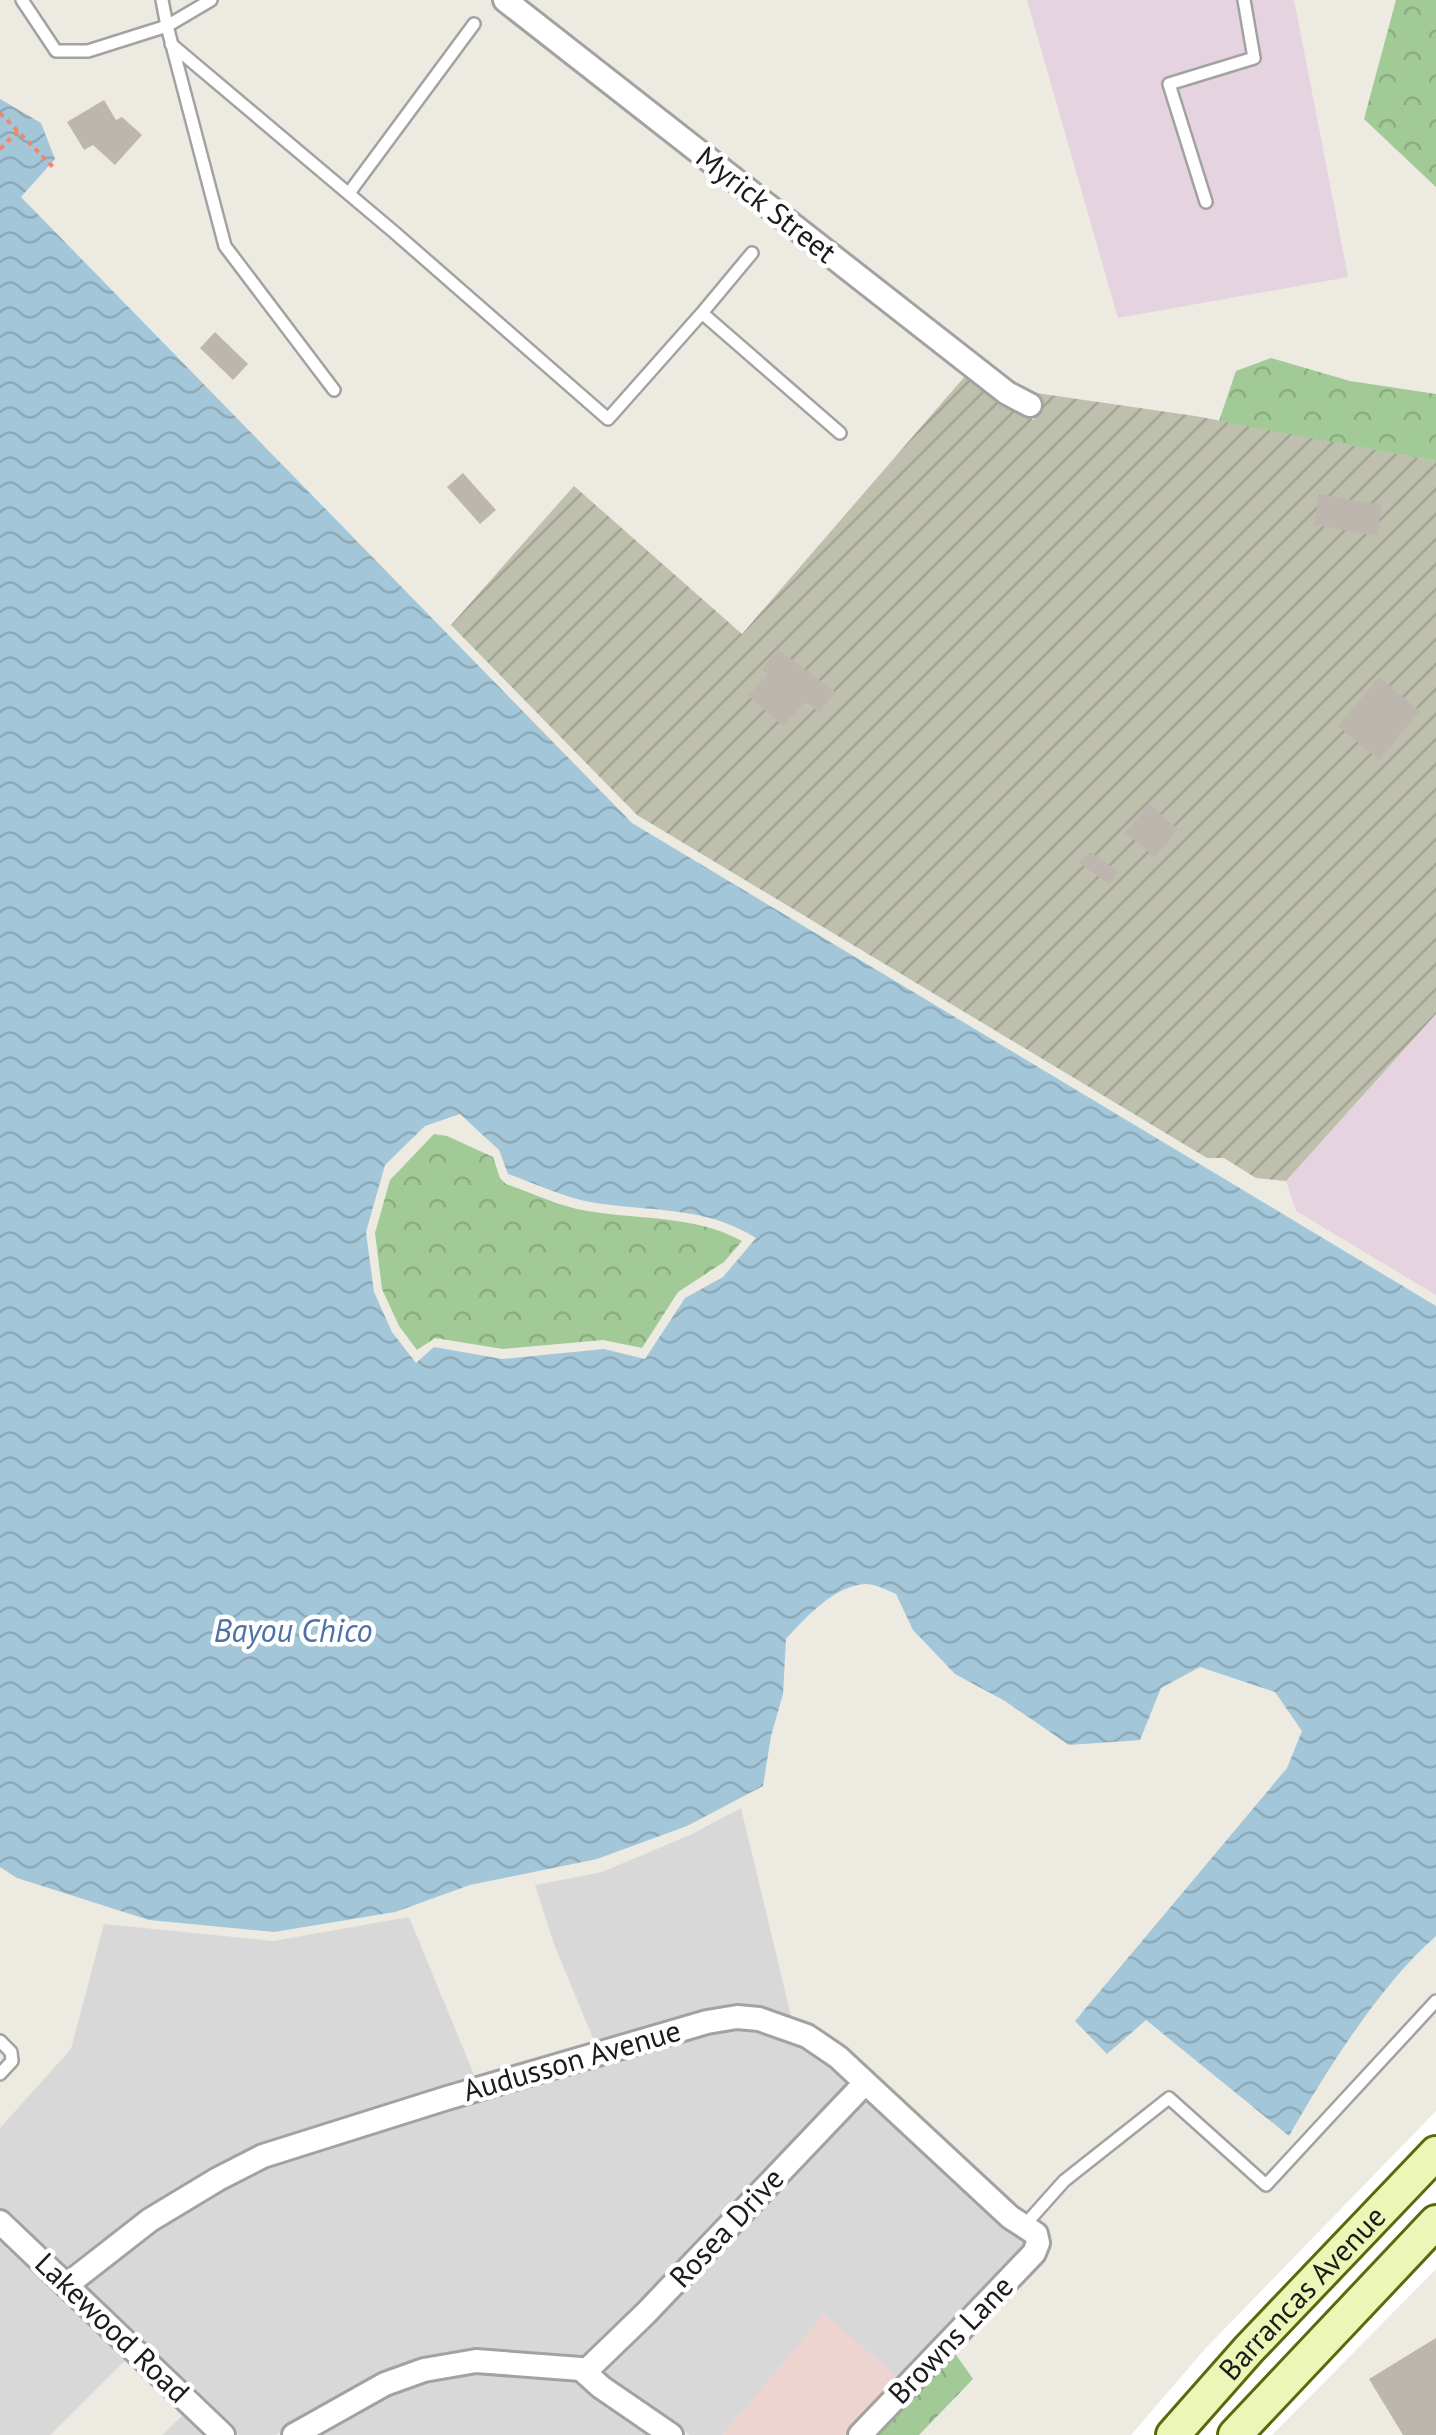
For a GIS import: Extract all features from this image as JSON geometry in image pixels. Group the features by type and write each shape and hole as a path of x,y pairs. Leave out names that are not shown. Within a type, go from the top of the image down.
{"main road":[{"name":"Barrancas Avenue","path":"1172,2435 1436,2153"},
{"name":"Barrancas Avenue","path":"1235,2435 1436,2222"}],"street":[{"name":"Myrick Street","path":"505,0 994,384 1030,406"},
{"name":"Audusson Avenue","path":"68,2284 150,2220 263,2156 707,2022 737,2018 789,2027 838,2057 1031,2235"},
{"name":"Rosea Drive","path":"586,2371 646,2314 865,2083"},
{"name":"Lakewood Road","path":"0,2222 223,2435"},
{"name":"Browns Lane","path":"860,2435 1034,2253 1031,2235"},
{"path":"294,2435 385,2384 452,2364 492,2362 586,2371 601,2388 671,2435"}],"lane":[{"path":"22,0 56,51 88,51 166,26 211,0"},
{"path":"162,0 225,246 334,390"},
{"path":"1206,202 1169,84 1254,58 1244,0"},
{"path":"348,193 474,24"},
{"path":"172,44 608,419 752,254"},
{"path":"702,313 840,434"},
{"path":"1031,2235 1064,2182 1169,2098 1266,2185 1436,2001"},
{"path":"0,2041 11,2052 12,2061 0,2074"}],"path":[{"path":"0,113 56,170"},
{"path":"0,149 18,131"}],"shaded area":[{"path":"1027,0 1294,0 1348,277 1118,318"},
{"path":"966,375 1001,402 1034,420 1042,400 1029,392 1195,416 1436,461 1436,1014 1286,1181 1256,1178 1224,1158 1207,1158 637,815 451,625 574,486 742,634"},
{"path":"1436,1014 1436,1295 1296,1211 1286,1181"},
{"path":"741,1808 791,2016 736,2006 705,2011 595,2043 554,1944 535,1885 602,1872 690,1835"},
{"path":"409,1917 475,2077 484,2075 260,2146 213,2169 146,2211 68,2270 0,2207 0,2128 71,2049 104,1924 273,1941"},
{"path":"757,2030 802,2046 850,2083 585,2358 492,2350 450,2352 381,2373 336,2396 276,2435 239,2435 83,2285 155,2230 266,2167 449,2109 709,2033"},
{"path":"865,2097 1003,2225 1028,2243 900,2379 824,2315 723,2435 690,2435 607,2378 601,2372"},
{"path":"0,2237 128,2358 50,2435 0,2435"},
{"path":"824,2314 900,2379 845,2435 723,2435"},
{"path":"475,2373 579,2380 652,2435 312,2435 388,2394 427,2380"},
{"path":"185,2413 208,2435 162,2435"}],"green space":[{"path":"1396,0 1436,0 1436,187 1364,119"},
{"path":"1271,358 1350,381 1436,394 1436,461 1219,421 1236,371"},
{"path":"434,1134 493,1157 506,1184 557,1203 588,1211 686,1222 742,1241 724,1262 678,1292 642,1348 603,1340 503,1349 435,1338 417,1350 399,1326 382,1289 375,1233 390,1180"},
{"path":"954,2352 973,2379 919,2435 874,2435"}],"water":[{"name":"Bayou Chico","path":"0,99 41,123 55,159 21,197 632,823 1436,1306 1436,1936 1375,2004 1289,2136 1146,2020 1107,2054 1075,2021 1287,1768 1302,1731 1275,1692 1200,1667 1161,1688 1140,1740 1069,1745 1005,1701 955,1674 913,1630 896,1594 865,1584 832,1596 786,1639 783,1694 763,1786 687,1826 597,1859 470,1885 395,1912 274,1932 149,1920 17,1878 0,1867","holes":["460,1114 499,1150 508,1174 559,1193 590,1202 696,1215 736,1227 756,1238 723,1277 685,1298 645,1359 604,1349 502,1359 434,1347 416,1363 392,1332 374,1292 366,1232 385,1165 425,1126"]}],"pier":[{"path":"1436,2111 1436,2269 1272,2435 1131,2435 1206,2348"}],"building":[{"path":"104,100 116,120 122,117 142,135 115,165 93,145 84,150 67,122"},
{"path":"215,332 248,364 233,380 200,348"},
{"path":"463,473 496,510 480,524 447,487"},
{"path":"1319,494 1382,505 1377,536 1314,525"},
{"path":"778,649 835,692 820,713 805,702 783,726 748,696 768,674 762,670"},
{"path":"1379,677 1420,711 1379,760 1338,726"},
{"path":"1149,804 1178,829 1155,857 1125,833"},
{"path":"1091,852 1118,872 1109,884 1078,862"},
{"path":"1436,2338 1436,2435 1403,2435 1369,2379"}]}
